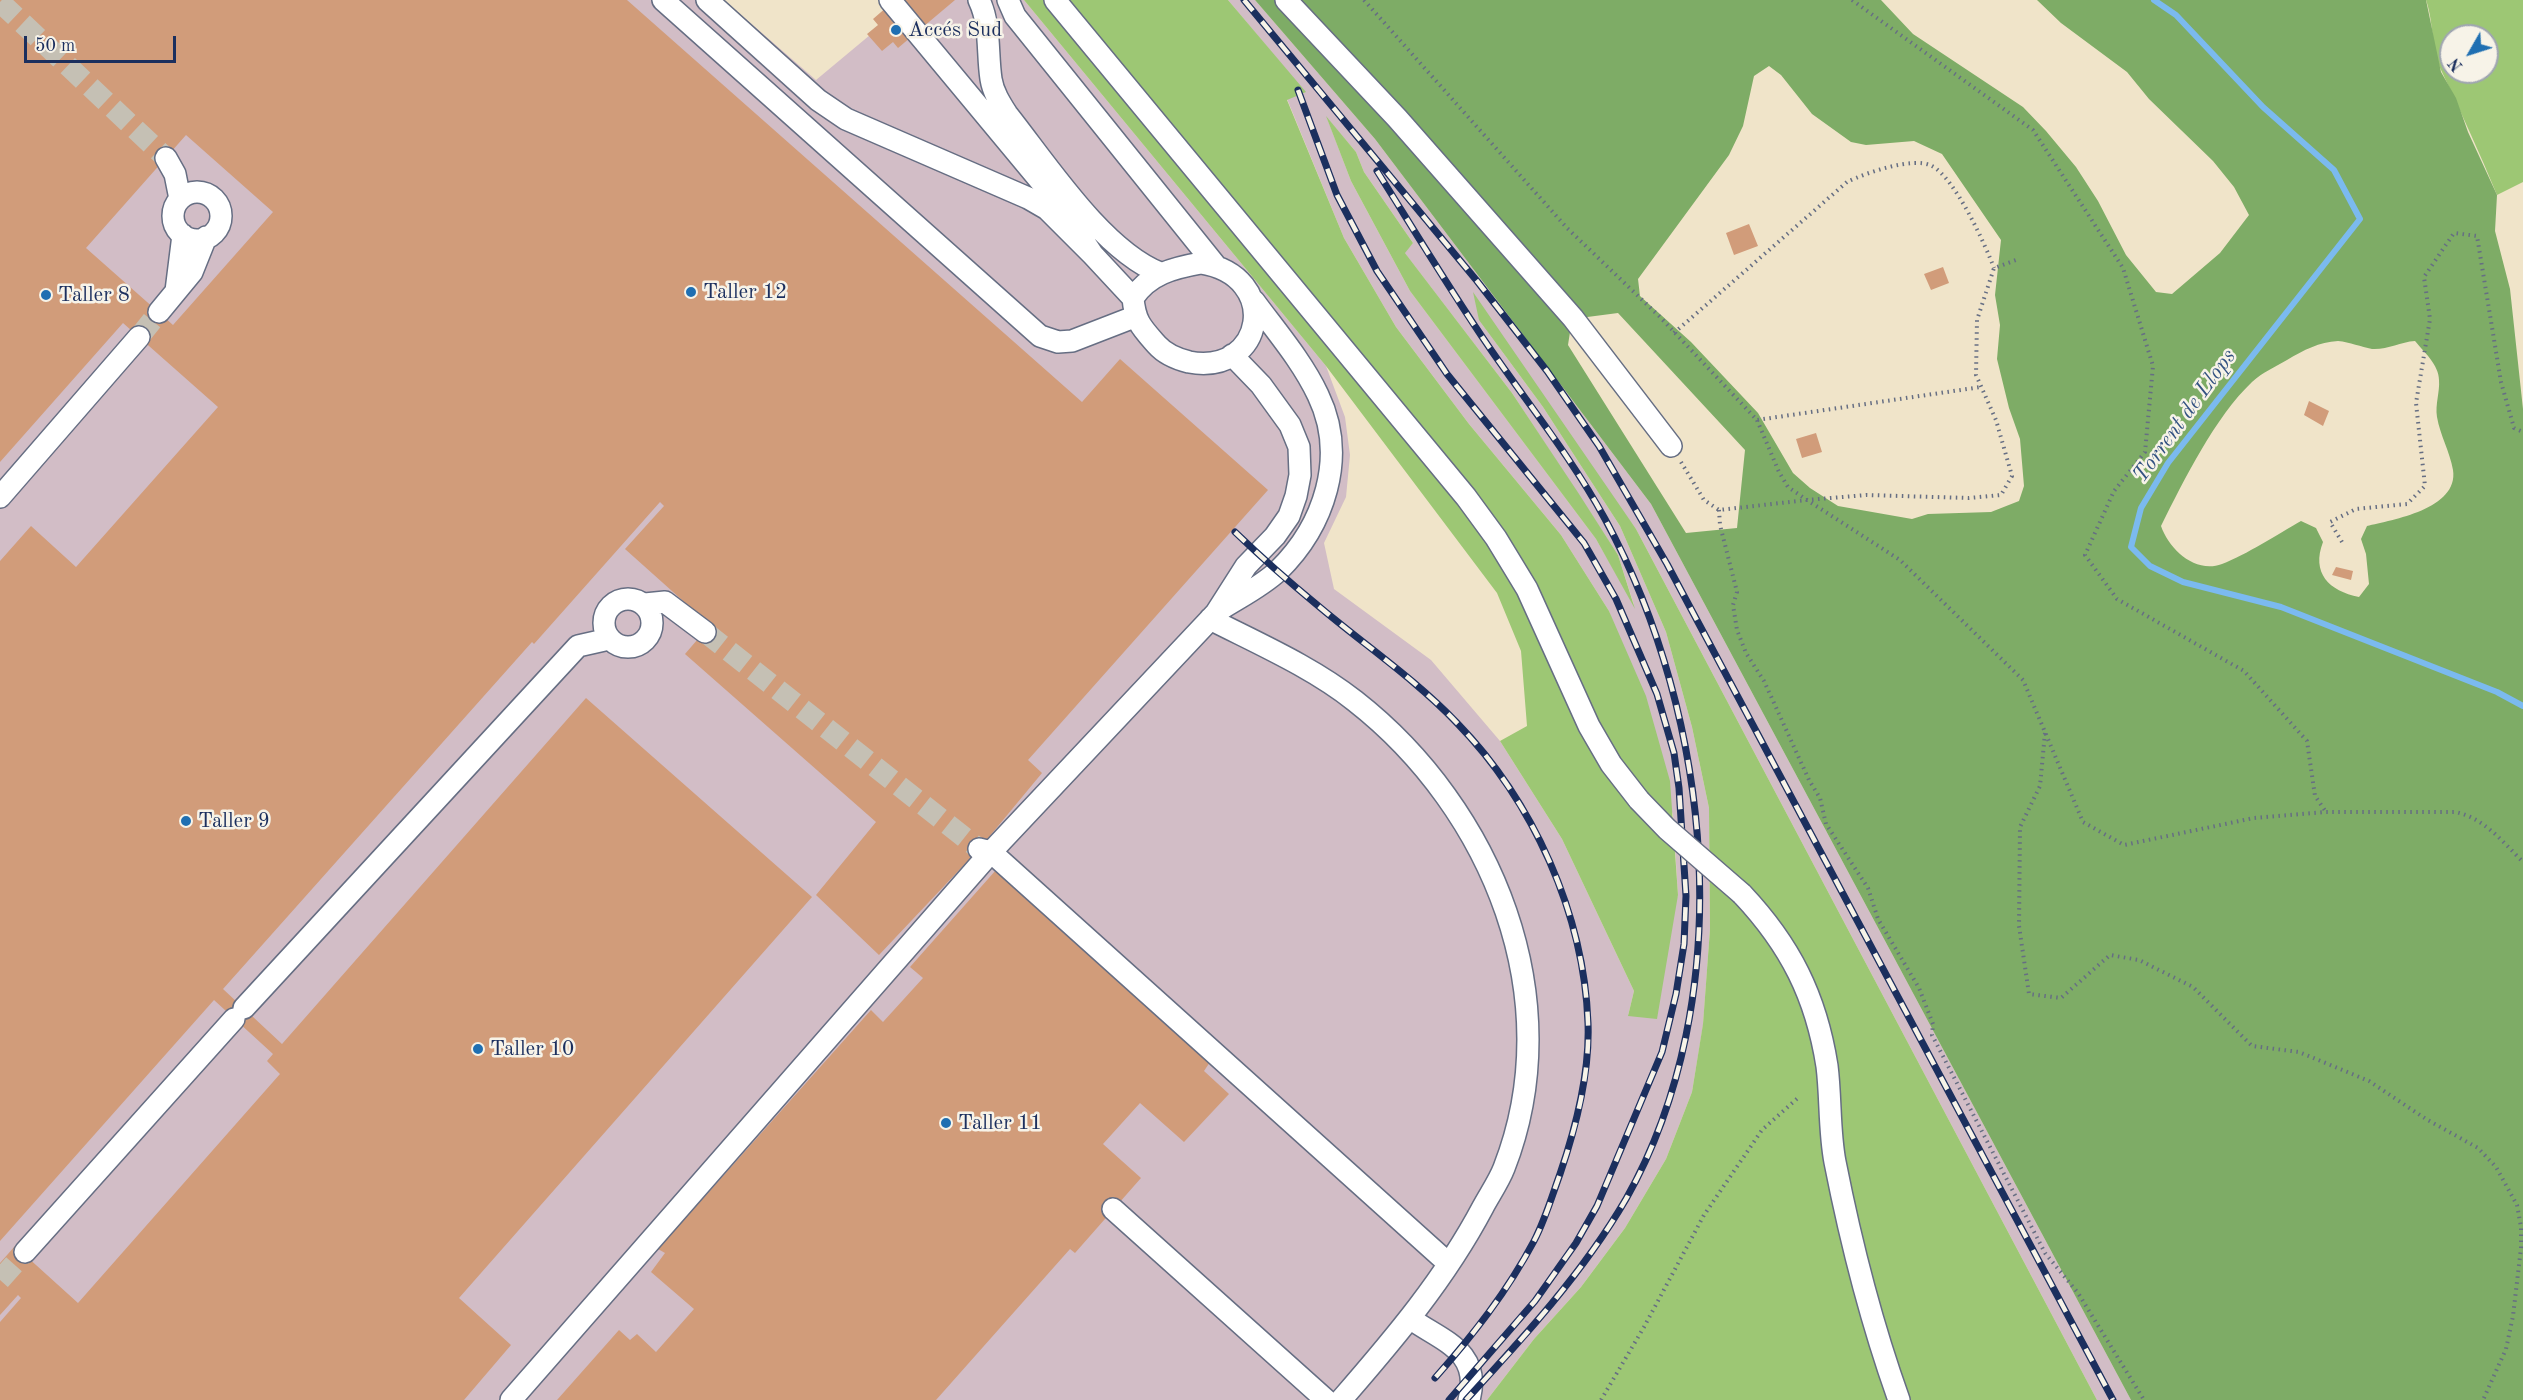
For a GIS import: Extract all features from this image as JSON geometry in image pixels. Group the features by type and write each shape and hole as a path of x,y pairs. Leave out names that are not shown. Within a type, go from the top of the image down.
{"street":[{"path":"663,0 1040,336 1058,342 1072,341 1133,307 1140,287 1160,273 1201,263 1216,266 1232,275 1254,301 1302,368 1319,397 1329,428 1331,457 1329,484 1321,512 1309,534 1266,581 1213,616"},
{"path":"707,0 818,100 846,119 1028,198 1047,209 1093,255"},
{"path":"890,0 1057,201 1162,351 1180,360 1209,363 1232,355 1241,349 1251,335 1255,318 1254,301"},
{"path":"979,0 987,30 991,81 997,99 1006,114 1105,236 1142,266 1160,273"},
{"path":"1008,0 1015,16 1216,266"},
{"path":"1055,0 1451,480 1496,538 1527,589 1589,726 1611,764 1638,800 1666,829 1742,894 1782,941 1803,979 1817,1018 1827,1067 1834,1154 1852,1248 1879,1343 1899,1400"},
{"path":"1286,0 1397,118 1565,310 1671,446"},
{"path":"166,158 175,174 180,199 173,214 174,222 183,235 199,240 213,234 220,221 219,206 214,200 208,195 194,192 180,199"},
{"path":"177,291 183,235"},
{"path":"159,312 192,272 206,237"},
{"path":"0,497 139,337"},
{"path":"511,1400 985,851 1213,616 1246,566 1275,536 1289,516 1300,475 1299,447 1290,425 1261,385 1232,355"},
{"path":"25,1252 239,1014 578,646 605,615 609,607 622,599 630,598 645,604 664,602 705,632"},
{"path":"578,646 609,639 624,647 632,647 647,640 653,625 650,610 645,604"},
{"path":"605,615 604,623 609,639"},
{"path":"1213,616 1316,675 1354,700 1387,727 1414,754 1464,820 1499,890 1513,929 1527,1011 1528,1057 1521,1111 1503,1169 1449,1264 1411,1319 1341,1400"},
{"path":"985,851 1449,1264"},
{"path":"1113,1209 1326,1400"},
{"path":"1411,1319 1463,1353 1470,1377 1469,1400"}],"path":[{"path":"1364,0 1567,228 1674,333 1757,420 1783,479 1795,493 1900,560 2023,680 2083,822 2124,844 2254,818 2326,812 2440,811 2470,815 2491,829 2523,862"},
{"path":"1852,0 2032,130 2123,268 2153,366 2145,452 2114,491 2085,555 2117,599 2244,670 2307,741 2315,796 2326,812"},
{"path":"1671,446 1704,500 1719,510 1867,495 1969,498 2001,495 2012,476 1996,420 1976,375 1977,321 1994,268 1981,234 1942,174 1932,165 1916,162 1865,174 1847,182 1674,333"},
{"path":"2342,542 2330,522 2356,508 2407,504 2425,486 2416,404 2430,319 2424,277 2454,233 2477,236 2501,382 2514,429 2523,432"},
{"path":"1994,268 2019,259"},
{"path":"1757,420 1982,387"},
{"path":"1719,510 1720,525 1737,592 1732,605 1737,630 1820,798 1826,824 1868,888 1878,920 1919,988 1933,1024 1932,1035 2045,1253 2078,1293 2144,1400"},
{"path":"2045,732 2040,786 2020,827 2019,926 2029,994 2061,998 2110,955 2139,960 2193,987 2252,1046 2299,1052 2369,1082 2426,1119 2478,1148 2496,1167 2507,1186 2517,1205 2521,1227 2513,1316 2506,1349 2483,1400"},
{"path":"1601,1400 1704,1215 1762,1130 1799,1097"}],"shaded area":[{"path":"0,0 724,0 816,80 912,0 1024,0 1326,366 1345,417 1350,455 1346,497 1324,543 1334,589 1431,660 1500,741 1562,839 1634,991 1628,1016 1678,895 1673,815 1609,611 1561,535 1469,424 1396,327 1344,238 1287,99 1305,92 1228,0 1255,0 1375,139 1651,504 2131,1400 2097,1400 1636,529 1479,320 1543,407 1620,526 1666,632 1692,727 1709,808 1710,929 1703,1025 1692,1092 1666,1159 1625,1228 1581,1287 1534,1339 1487,1400 0,1400","holes":["1327,118 1356,152 1364,172 1413,243 1404,252 1512,393 1618,555 1634,605 1596,539 1410,291 1351,181"]}],"green space":[{"path":"1024,0 1228,0 1306,92 1287,100 1344,238 1396,327 1469,424 1561,535 1609,611 1646,696 1670,781 1678,895 1657,1019 1628,1016 1634,991 1562,839 1500,741 1527,726 1521,651 1497,593 1326,366"},
{"path":"1255,0 1881,0 1913,34 2023,107 2076,167 2098,201 2126,255 2156,292 2172,294 2220,253 2249,215 2234,187 2213,161 2149,99 2127,72 2061,23 2037,0 2426,0 2439,62 2439,84 2448,84 2456,98 2468,132 2497,195 2495,231 2510,289 2523,409 2523,1400 2131,1400 1651,504 1375,139","holes":["1769,66 1781,75 1812,114 1851,142 1866,145 1914,141 1942,154 2001,240 1995,295 2000,325 1997,359 2009,408 2020,439 2024,486 2019,501 1991,512 1928,514 1912,519 1838,506 1810,488 1793,473 1758,413 1691,342 1640,296 1638,279 1729,155 1743,126 1754,76","1618,313 1745,450 1737,528 1686,533 1568,345 1572,319","2338,341 2372,349 2415,341 2430,359 2437,369 2439,380 2437,417 2453,470 2452,483 2446,494 2422,510 2367,526 2361,539 2366,554 2369,584 2359,597 2339,590 2325,579 2319,563 2323,542 2316,528 2301,521 2222,564 2202,566 2184,557 2170,543 2161,526 2190,469 2225,413 2256,378 2306,350"]},
{"path":"2426,0 2523,0 2523,182 2497,195 2447,84 2499,84 2499,24 2439,24 2439,66"},
{"path":"1326,116 1356,152 1364,172 1413,243 1405,253 1512,393 1618,555 1635,609 1596,539 1410,291 1351,181"},
{"path":"1473,292 1636,529 2097,1400 1487,1400 1534,1339 1581,1287 1625,1228 1666,1159 1692,1092 1703,1024 1710,929 1709,808 1692,727 1666,632 1620,526 1543,407 1479,320"}],"building":[{"path":"0,0 627,0 1082,402 1120,359 1268,490 1028,760 1042,773 979,849 879,955 816,895 876,822 685,654 710,625 625,549 664,506 660,502 223,989 282,1044 586,698 812,897 459,1298 511,1345 464,1400 0,1400 0,1322 21,1298 18,1295 0,1315 0,1263 15,1246 78,1303 280,1074 267,1061 273,1054 214,1000 0,1241 0,561 31,526 76,567 218,407 123,323 0,462","holes":["186,135 273,212 173,325 86,248"]},
{"name":"Accés Sud","path":"895,0 955,0 898,48 893,42 882,51 867,34 878,25 873,19"},
{"path":"1749,224 1758,246 1734,255 1726,233"},
{"path":"1943,267 1949,283 1931,290 1924,274"},
{"path":"2309,401 2329,411 2323,426 2304,415"},
{"path":"1816,433 1822,452 1802,458 1796,439"},
{"path":"2336,567 2353,571 2351,580 2332,575"},
{"name":"Taller 11","path":"996,870 1212,1059 1204,1071 1229,1094 1184,1142 1140,1103 1103,1144 1141,1178 1075,1253 1070,1249 936,1400 557,1400 619,1330 630,1340 637,1334 656,1352 694,1309 651,1272 665,1253 658,1249 871,1010 883,1022 923,978 910,967"}],"waterway":[{"name":"Torrent de Llops","path":"2154,0 2176,15 2263,107 2334,170 2360,219 2168,463 2141,508 2131,547 2150,566 2183,582 2281,607 2497,692 2523,706"}],"tunnel":[{"path":"0,2 166,158"},
{"path":"139,337 159,312"},
{"path":"705,632 979,849"},
{"path":"0,1280 25,1252"}],"railway":[{"path":"1244,0 1477,281 1547,371 1599,446 1667,564 2113,1400"},
{"path":"1298,90 1337,195 1377,271 1447,374 1584,543 1616,599 1657,694 1674,753 1679,788 1686,896 1684,944 1676,994 1662,1052 1597,1206 1576,1243 1535,1301 1449,1400"},
{"path":"1377,171 1446,282 1592,496 1642,597 1670,681 1689,768 1699,858 1698,948 1686,1036 1662,1120 1626,1199 1591,1253 1531,1328 1466,1400"},
{"path":"1235,532 1275,569 1441,707 1484,754 1509,787 1550,861 1577,941 1588,1023 1587,1062 1581,1100 1566,1156 1542,1225 1524,1260 1489,1313 1435,1378"}],"place":[{"name":"Accés Sud","path":"896,30"},
{"name":"Taller 12","path":"691,292"},
{"name":"Taller 8","path":"46,295"},
{"name":"Taller 9","path":"186,821"},
{"name":"Taller 10","path":"478,1049"},
{"name":"Taller 11","path":"946,1123"}]}
